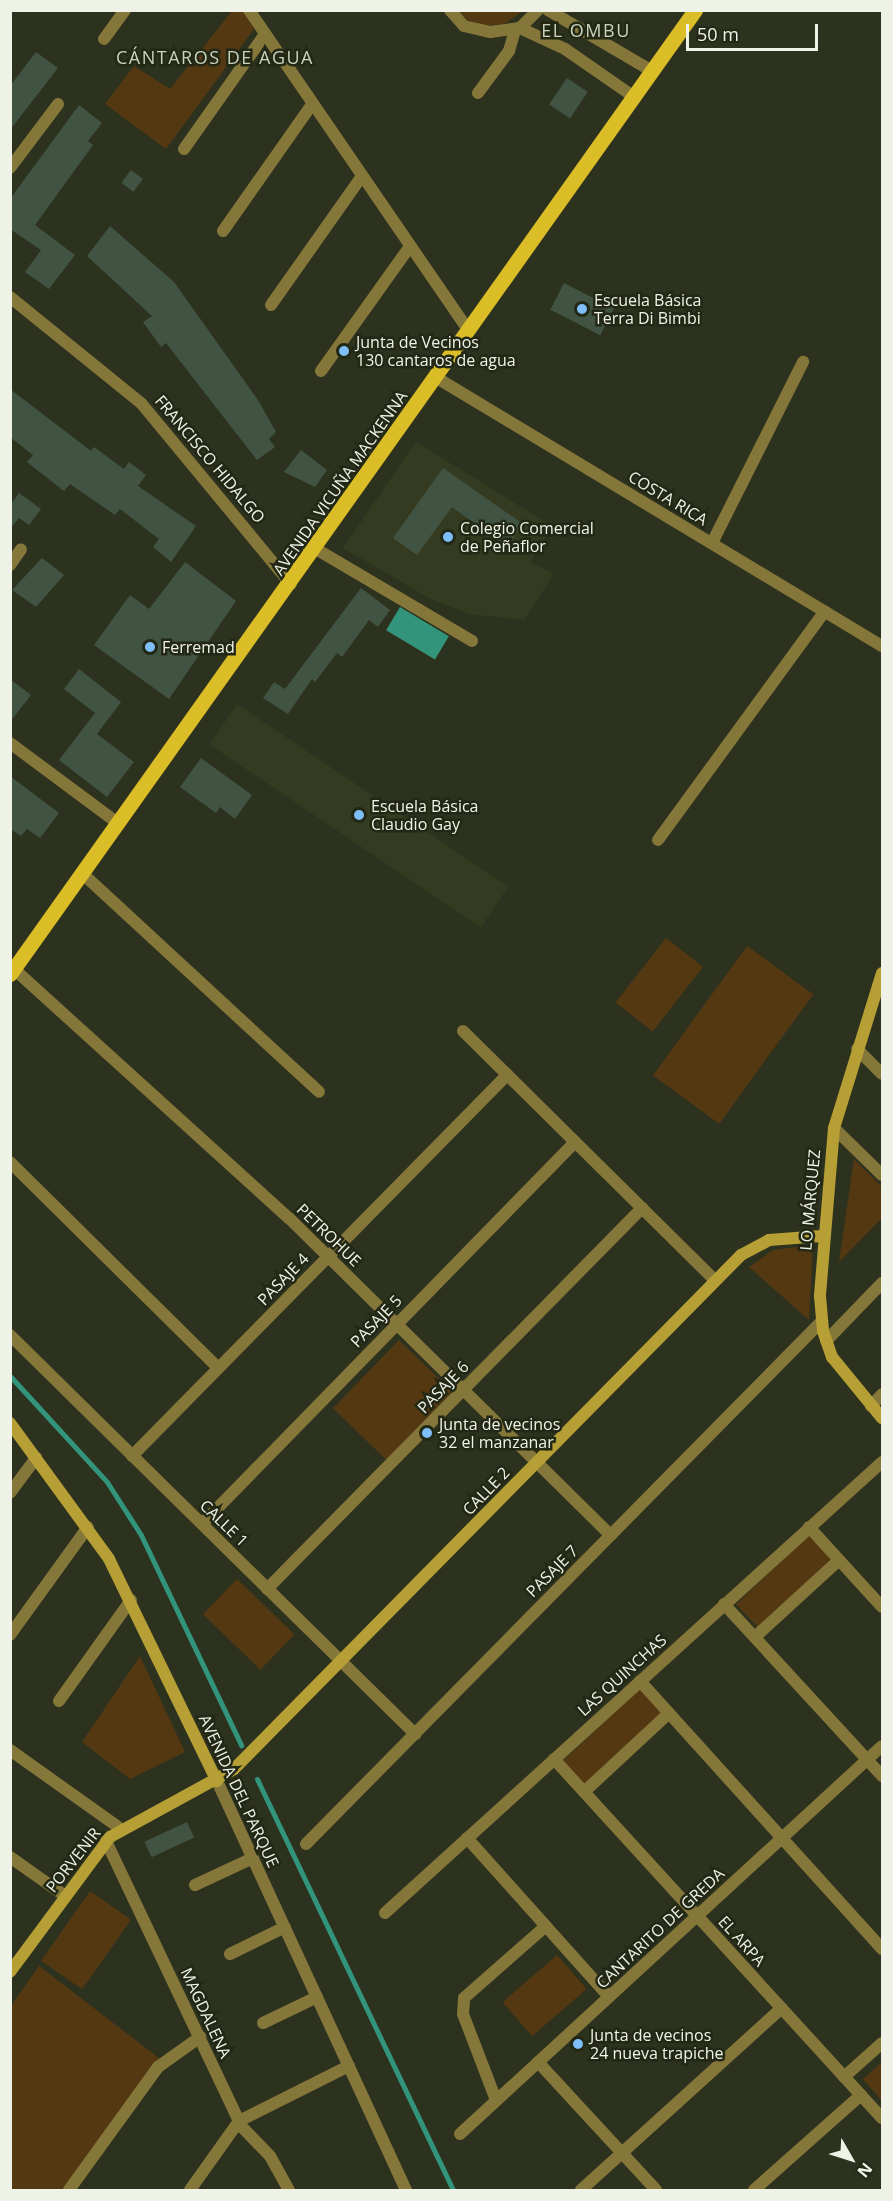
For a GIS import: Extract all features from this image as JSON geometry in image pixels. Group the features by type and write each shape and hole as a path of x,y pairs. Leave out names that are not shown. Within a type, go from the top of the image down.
{"main road":[{"name":"AVENIDA VICUÑA MACKENNA","path":"12,971 316,549 695,10"}],"street":[{"path":"104,39 125,10"},
{"path":"249,10 469,331"},
{"path":"450,10 472,29 517,29 565,49 634,98"},
{"path":"548,10 652,71"},
{"path":"478,93 509,51 517,29 535,14"},
{"path":"184,149 265,33"},
{"path":"223,231 313,103"},
{"path":"10,168 58,104"},
{"path":"271,305 362,176"},
{"path":"321,370 410,246"},
{"name":"FRANCISCO HIDALGO","path":"10,297 153,414 291,584"},
{"path":"712,543 803,362"},
{"name":"COSTA RICA","path":"437,378 882,646"},
{"path":"11,564 21,549"},
{"path":"316,549 472,640"},
{"path":"658,840 825,611"},
{"path":"13,750 118,824"},
{"path":"82,874 319,1092"},
{"name":"PETROHUE","path":"12,971 328,1257 611,1534"},
{"name":"LO MÁRQUEZ","path":"882,973 834,1128 822,1236 822,1321 826,1341 843,1372 882,1418"},
{"path":"463,1031 715,1280"},
{"path":"857,1048 882,1074"},
{"name":"PASAJE 4","path":"132,1456 507,1075"},
{"path":"834,1128 882,1175"},
{"name":"PASAJE 5","path":"202,1524 574,1142"},
{"path":"10,1162 218,1368"},
{"name":"PASAJE 6","path":"267,1589 642,1208"},
{"name":"CALLE 2","path":"217,1781 343,1662 715,1280 759,1244 822,1236"},
{"path":"826,1341 882,1283"},
{"name":"PASAJE 7","path":"306,1844 822,1321"},
{"name":"CALLE 1","path":"10,1335 415,1734"},
{"path":"871,1406 882,1394"},
{"name":"AVENIDA DEL PARQUE","path":"10,1424 88,1527 131,1600 406,2190"},
{"path":"10,1493 36,1458"},
{"name":"LAS QUINCHAS","path":"385,1913 882,1462"},
{"path":"10,1635 88,1527"},
{"path":"809,1527 882,1606"},
{"path":"755,1637 839,1560"},
{"path":"58,1701 131,1600"},
{"path":"724,1604 882,1776"},
{"path":"640,1681 882,1949"},
{"path":"584,1792 669,1713"},
{"name":"CANTARITO DE GREDA","path":"460,2134 882,1746"},
{"path":"10,1750 121,1829"},
{"name":"EL ARPA","path":"554,1759 882,2118"},
{"name":"PORVENIR","path":"13,1964 106,1841 121,1829 217,1781"},
{"path":"467,1838 609,1997"},
{"name":"MAGDALENA","path":"106,1841 239,2121 270,2156 289,2190"},
{"path":"10,1857 64,1896"},
{"path":"195,1885 253,1858"},
{"path":"496,2100 463,2014 464,1998 546,1926"},
{"path":"230,1954 285,1927"},
{"path":"263,2024 317,1997"},
{"path":"580,2190 782,2008"},
{"path":"69,2190 158,2067 200,2037"},
{"path":"844,2077 882,2043"},
{"path":"538,2062 656,2190"},
{"path":"190,2190 239,2121 349,2066"},
{"path":"754,2190 861,2095"}],"shaded area":[{"path":"232,11 243,11 254,29 166,149 105,104 134,66 170,89"},
{"path":"460,11 523,11 506,23 487,26 467,20"},
{"name":"Colegio Comercial de Peñaflor","path":"416,442 552,526 530,562 554,574 524,620 469,614 431,599 343,548"},
{"name":"Escuela Básica Claudio Gay","path":"237,704 508,887 481,927 210,745"},
{"path":"666,938 703,967 653,1032 616,1003"},
{"path":"747,946 813,994 719,1124 653,1075"},
{"path":"854,1159 882,1187 882,1218 839,1262"},
{"path":"813,1245 809,1320 749,1267 773,1250"},
{"path":"399,1340 452,1391 386,1460 333,1408"},
{"path":"808,1535 831,1559 759,1628 736,1604"},
{"path":"237,1579 295,1635 261,1670 203,1614"},
{"path":"140,1656 185,1752 130,1779 82,1742"},
{"path":"640,1689 663,1714 586,1785 563,1761"},
{"path":"90,1891 131,1920 82,1989 41,1961"},
{"path":"557,1955 587,1989 532,2036 503,2002"},
{"path":"39,1966 159,2058 62,2190 11,2190 11,2006"},
{"path":"882,2062 882,2101 863,2079"}],"water":[{"path":"400,607 449,636 435,660 386,630"}],"building":[{"path":"36,52 58,68 10,130 10,86"},
{"path":"567,78 588,92 570,119 549,105"},
{"path":"79,105 102,123 88,141 93,145 35,225 75,255 49,289 25,272 41,250 10,229 10,199"},
{"path":"131,170 143,179 133,192 121,183"},
{"path":"110,226 174,282 258,400 276,432 269,439 275,447 257,460 166,343 161,347 143,322 152,316 87,256"},
{"name":"Escuela Básica Terra Di Bimbi","path":"564,283 614,308 600,335 550,310"},
{"path":"10,389 91,451 94,447 124,469 129,462 146,475 138,486 196,526 171,562 153,547 159,539 120,509 115,515 70,484 64,491 27,462 33,455 10,437"},
{"path":"301,450 327,470 315,487 284,472"},
{"path":"443,468 523,524 507,547 452,507 417,555 393,538"},
{"path":"19,493 41,509 29,525 19,518 10,529 10,505"},
{"path":"42,558 64,575 36,607 12,590"},
{"path":"185,562 236,601 169,699 94,645 130,595 149,609"},
{"path":"361,588 390,610 378,627 369,620 342,657 337,653 315,682 312,679 288,714 263,698 274,682 285,689"},
{"path":"79,669 121,702 97,734 134,762 107,797 59,760 95,713 64,689"},
{"path":"10,679 31,695 10,722"},
{"path":"201,758 252,795 235,819 220,807 216,813 180,787"},
{"path":"10,776 59,813 40,838 27,829 21,836 10,829"},
{"path":"187,1822 194,1837 152,1857 144,1842"}],"waterway":[{"path":"10,1376 107,1482 141,1535 241,1745"},
{"path":"257,1779 453,2190"}],"place":[{"name":"Escuela Básica Terra Di Bimbi","path":"582,309"},
{"name":"Junta de Vecinos 130 cantaros de agua","path":"344,351"},
{"name":"Colegio Comercial de Peñaflor","path":"448,537"},
{"name":"Ferremad","path":"150,647"},
{"name":"Escuela Básica Claudio Gay","path":"359,815"},
{"name":"Junta de vecinos 32 el manzanar","path":"427,1433"},
{"name":"Junta de vecinos 24 nueva trapiche","path":"578,2044"}],"district":[{"name":"EL OMBU","path":"586,30"},
{"name":"CÁNTAROS DE AGUA","path":"215,57"}]}
